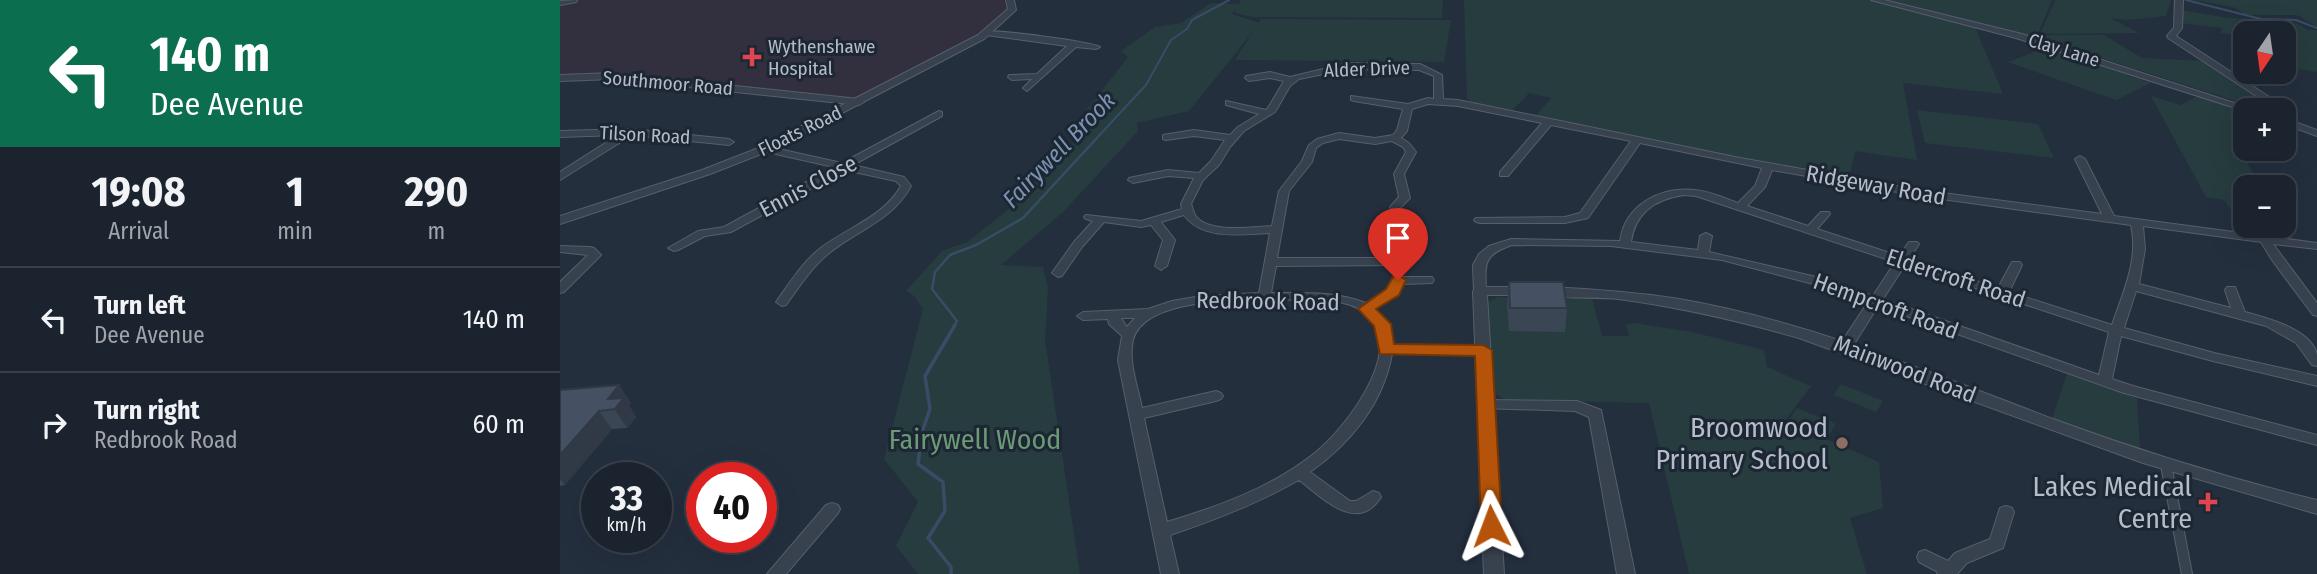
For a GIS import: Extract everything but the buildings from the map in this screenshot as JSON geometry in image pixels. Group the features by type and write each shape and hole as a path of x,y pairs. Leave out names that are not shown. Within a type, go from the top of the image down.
{"street":[{"path":"560,3 573,0"},
{"name":"Floats Road","path":"560,220 706,172 765,149 986,33 1012,10 1010,0"},
{"name":"Clay Lane","path":"1875,0 2019,36 2233,104"},
{"path":"2179,0 2178,28 2171,36 2266,98"},
{"path":"986,33 1097,47"},
{"path":"1027,88 1074,44"},
{"name":"Alder Drive","path":"1187,211 1187,201 1202,176 1233,138 1274,107 1291,80 1339,66 1422,67 1438,75 1439,101"},
{"path":"1252,76 1270,75 1291,80"},
{"path":"1012,77 1040,76"},
{"name":"Southmoor Road","path":"560,78 627,77 859,102"},
{"path":"1353,98 1408,107 1419,102 1439,101"},
{"name":"Ridgeway Road","path":"1439,101 1768,166 1954,199 2317,246"},
{"path":"1229,106 1267,113"},
{"path":"1264,297 1285,188 1306,164 1315,144 1339,136 1375,141 1394,138 1402,131 1408,107"},
{"name":"Ennis Close","path":"674,248 702,233 727,230 939,114"},
{"path":"1504,174 1548,122"},
{"path":"2296,125 2317,133"},
{"path":"560,178 630,132"},
{"name":"Tilson Road","path":"560,134 630,132 729,142"},
{"path":"1170,135 1194,133 1233,138"},
{"path":"1394,138 1406,145 1411,152 1400,172 1405,198 1394,208"},
{"path":"1480,220 1565,220 1584,216 1637,140"},
{"path":"765,149 900,179 906,186 902,195 886,211 821,253 782,302"},
{"path":"2080,159 2110,219"},
{"path":"1741,206 1760,187 1768,166"},
{"path":"1138,177 1173,173 1202,176"},
{"path":"560,178 578,180"},
{"name":"Eldercroft Road","path":"1625,244 1631,219 1662,194 1697,193 2116,330 2317,381"},
{"path":"1058,268 1074,254 1080,237 1096,218 1134,224 1155,222 1187,211 1206,227 1220,232 1278,229"},
{"path":"1810,229 1826,213"},
{"path":"1155,222 1169,237 1167,259"},
{"path":"2105,383 2116,330 2132,286 2140,238 2136,222"},
{"path":"1703,254 1706,235"},
{"path":"2266,239 2276,258 2317,312"},
{"path":"1846,346 1913,243"},
{"name":"Hempcroft Road","path":"1480,291 1481,259 1488,251 1503,244 1625,244 1703,254 1786,271 2105,383 2317,440"},
{"path":"560,249 586,250 595,255 560,289"},
{"path":"1272,261 1391,262"},
{"path":"2003,293 2017,264"},
{"path":"1366,309 1393,292 1397,281 1428,280"},
{"path":"2132,286 2272,323 2308,347 2317,362"},
{"path":"2231,289 2239,314"},
{"path":"1480,291 1494,574"},
{"name":"Mainwood Road","path":"1480,291 1579,292 1667,301 1765,321 1846,346 2166,466 2317,508"},
{"name":"Redbrook Road","path":"1128,335 1153,313 1200,297 1332,298 1366,309 1382,324 1386,350"},
{"name":"Redbrook Road","path":"1083,316 1153,313"},
{"path":"1115,314 1114,321 1128,335 1124,351 1170,574"},
{"path":"1161,531 1240,505 1298,472 1331,447 1362,411 1379,379 1386,350 1483,350"},
{"path":"1136,415 1216,396"},
{"path":"1486,405 1577,406 1597,414 1626,574"},
{"path":"2166,466 2187,574"},
{"path":"1298,472 1348,507 1359,507 1373,497"},
{"path":"776,574 832,509"},
{"path":"1925,557 1947,572 1961,558 1997,543 2008,523"}],"shaded area":[{"name":"Wythenshawe Hospital","path":"573,0 1010,0 1012,6 981,37 859,102 613,76 560,78 560,3"}],"green space":[{"name":"Fairywell Wood","path":"1241,0 1443,0 1442,18 1252,17 1234,13 1237,7 1232,14 1260,23 1189,111 1137,123 1138,131 1063,212 1001,265 1043,267 1048,288 1045,340 1080,574 918,574 896,546 918,502 884,459 923,309 914,296 906,291 942,251 967,242 1027,195 1028,187 1066,157 1063,150 1077,140 1074,126 1128,57 1121,51 1155,27 1181,23 1211,3 1239,4"},
{"path":"1464,0 1868,0 1975,27 2003,94 1903,83 1917,160 1855,151 1849,179 1535,117 1551,98 1529,93 1511,112 1471,103 1467,98"},
{"path":"1883,0 2052,0 2036,38"},
{"path":"2055,0 2171,0 2166,16 2126,20 2110,18 2139,33 2040,34"},
{"path":"2194,0 2317,0 2317,27 2297,15 2246,15 2233,7"},
{"path":"2180,10 2229,18 2292,21 2233,21 2233,34 2221,33 2222,28 2181,23"},
{"path":"1261,19 1451,20 1444,62 1235,60"},
{"path":"2296,23 2308,30 2317,30 2317,72 2296,69"},
{"path":"2040,35 2104,35 2142,58 2205,61 2233,79 2233,84 2240,84 2259,98 2233,98 2233,100 2038,38"},
{"path":"2044,48 2151,83 2116,100 2008,62"},
{"path":"2200,95 2233,106 2233,161 2246,161 2255,175 2233,175 2233,213 2224,200 2206,197 2151,96 2180,105"},
{"path":"1917,110 2038,124 2054,158 1925,143"},
{"path":"1498,297 1592,298 1602,336 1629,336 1626,325 1634,323 1692,332 1764,350 1767,367 1811,386 1785,421 1879,462 1883,508 1850,518 1867,574 1689,574 1649,403 1505,400 1493,392 1487,302"},
{"path":"2067,374 2137,398 2140,450 2052,419"},
{"path":"1841,384 1883,401 1876,412 1834,395"},
{"path":"1797,408 1836,424 1827,438 1788,421"}],"waterway":[{"name":"Fairywell Brook","path":"1094,141 1146,85 1171,40 1187,29 1192,20 1229,0"},
{"path":"2186,0 2261,19 2296,20 2317,28"},
{"name":"Fairywell Brook","path":"953,327 957,321 932,289 935,272 950,255 976,245 1023,218 1096,139"},
{"name":"Fairywell Brook","path":"951,574 951,567 928,538 945,511 943,482 918,464 922,432 930,409 925,376 955,325"}],"place":[{"name":"Wythenshawe Hospital","path":"752,57"},
{"name":"Broomwood Primary School","path":"1842,443"},
{"name":"Lakes Medical Centre","path":"2208,502"}],"route":[{"path":"1398,280 1393,292 1366,309 1374,314 1385,330 1386,350 1483,350 1491,526"}]}
